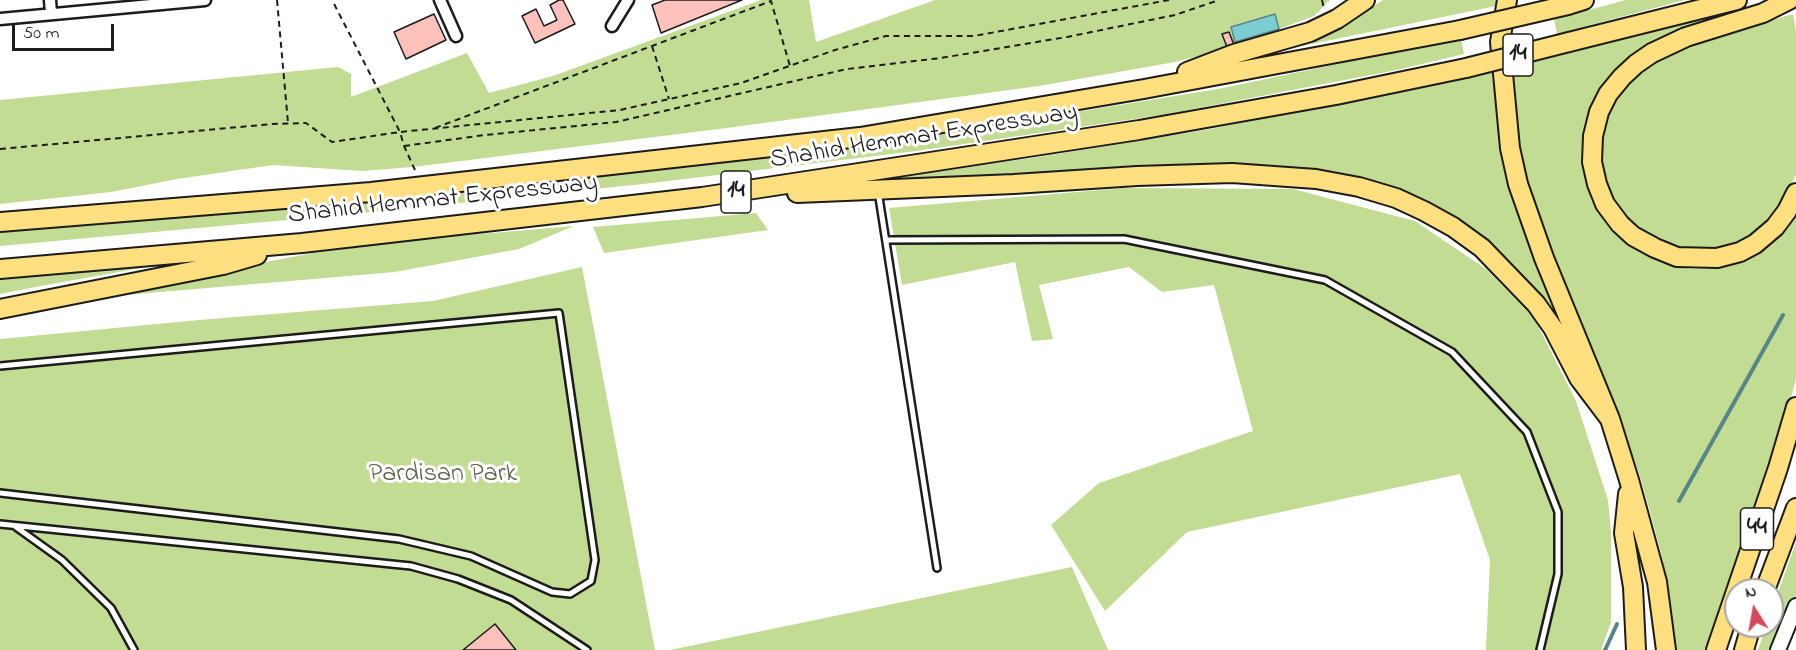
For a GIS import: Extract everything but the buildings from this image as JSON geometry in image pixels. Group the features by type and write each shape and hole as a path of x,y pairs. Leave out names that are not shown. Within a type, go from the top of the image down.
{"highway":[{"path":"1144,89 1234,54 1310,32 1365,0"},
{"path":"1507,0 1500,42 1510,148 1518,184 1544,258 1610,418 1657,582 1666,650"},
{"name":"Shahid Hemmat Expressway","path":"0,269 302,243 702,197 1139,130 1336,95 1466,68 1737,0"},
{"path":"1789,0 1763,13 1686,37 1652,52 1636,63 1608,94 1599,112 1593,136 1592,162 1605,204 1620,224 1633,236 1677,257 1717,258 1740,252 1755,244 1775,227 1787,211 1796,193"},
{"name":"Shahid Hemmat Expressway","path":"0,222 371,192 860,137 1144,89 1460,30 1576,2"},
{"path":"702,197 1232,173 1317,179 1350,185 1411,204 1446,223 1482,248 1536,304 1553,328 1579,378 1610,418"},
{"path":"0,309 224,264 302,243"},
{"name":"44","path":"1716,650 1778,468 1796,407"},
{"path":"1629,480 1624,533 1633,587 1636,650"},
{"name":"44","path":"1770,578 1796,508"}],"street":[{"path":"50,0 51,13"},
{"path":"0,19 205,0"},
{"path":"440,0 456,36"},
{"path":"612,26 628,0"},
{"path":"1778,650 1796,606"}],"lane":[{"path":"878,190 937,568"},
{"path":"886,240 1124,239 1325,280 1452,352 1527,432 1558,512 1558,574 1540,650"},
{"path":"0,366 559,313 596,560 591,581 570,594 552,592 471,556 399,539 0,493"},
{"path":"0,524 411,566 458,579 511,600 587,650"},
{"path":"15,526 62,560 111,608 134,650"}],"path":[{"path":"277,0 288,123"},
{"path":"332,0 400,132 416,172"},
{"path":"0,149 288,123 306,123 332,142 400,132 620,110 741,83 886,36 974,36 1169,0"},
{"path":"404,146 616,122 848,69 941,58 1067,37 1176,15 1219,0"},
{"path":"431,129 771,1 790,66"},
{"path":"652,46 669,99"}],"green space":[{"path":"761,0 809,0 816,42 935,0 1330,0 1314,16 1223,50 1175,62 1039,86 413,167 362,171 273,165 177,179 111,192 0,204 0,100 338,67 351,74 351,97 467,53 489,93 553,76"},
{"path":"1383,0 1497,0 1496,6 1234,60 1329,32 1348,23"},
{"path":"1626,0 1685,0 1557,34 1554,19"},
{"path":"1780,0 1631,55 1606,80 1594,100 1586,125 1583,147 1585,179 1592,201 1617,235 1651,257 1691,269 1733,265 1765,248 1796,213 1796,379 1774,462 1733,578 1724,578 1724,604 1708,650 1674,650 1662,556 1640,476 1539,221 1525,175 1518,143 1510,68"},
{"path":"1793,14 1796,30 1796,175 1777,211 1764,227 1749,238 1735,245 1715,250 1691,250 1669,246 1646,236 1617,208 1602,172 1600,152 1602,132 1609,113 1621,92 1649,63 1682,47"},
{"path":"1461,38 1464,54 1397,70 1162,115 916,151 643,184 364,213 0,246 0,232 232,212 791,153 996,125 1218,89"},
{"path":"1492,72 1509,182 1524,232 1583,376 1504,261 1339,175 851,182 1032,158 1211,129"},
{"path":"1124,188 1293,189 1415,221 1486,269 1534,318 1576,401 1608,500 1611,532 1611,622 1601,650 1486,650 1490,560 1460,474 1187,532 1105,611 1051,525 1099,483 1253,431 1214,285 1162,292 1129,267 1039,285 1053,339 1032,341 1015,262 902,285 889,208"},
{"path":"756,213 768,230 604,253 593,227"},
{"path":"574,226 519,249 395,272 67,300 313,253 410,240"},
{"path":"152,266 41,286 0,294 0,278"},
{"name":"Pardisan Park","path":"582,267 655,650 0,650 0,339 433,301"},
{"path":"1796,542 1796,595 1784,625 1784,578"},
{"path":"1072,567 1108,650 670,650 1004,581"},
{"path":"1762,638 1779,638 1774,650 1758,650"}],"water":[{"path":"1275,14 1279,29 1235,42 1231,27"}],"waterway":[{"path":"1679,501 1783,315"},
{"path":"1605,650 1617,624"}]}
